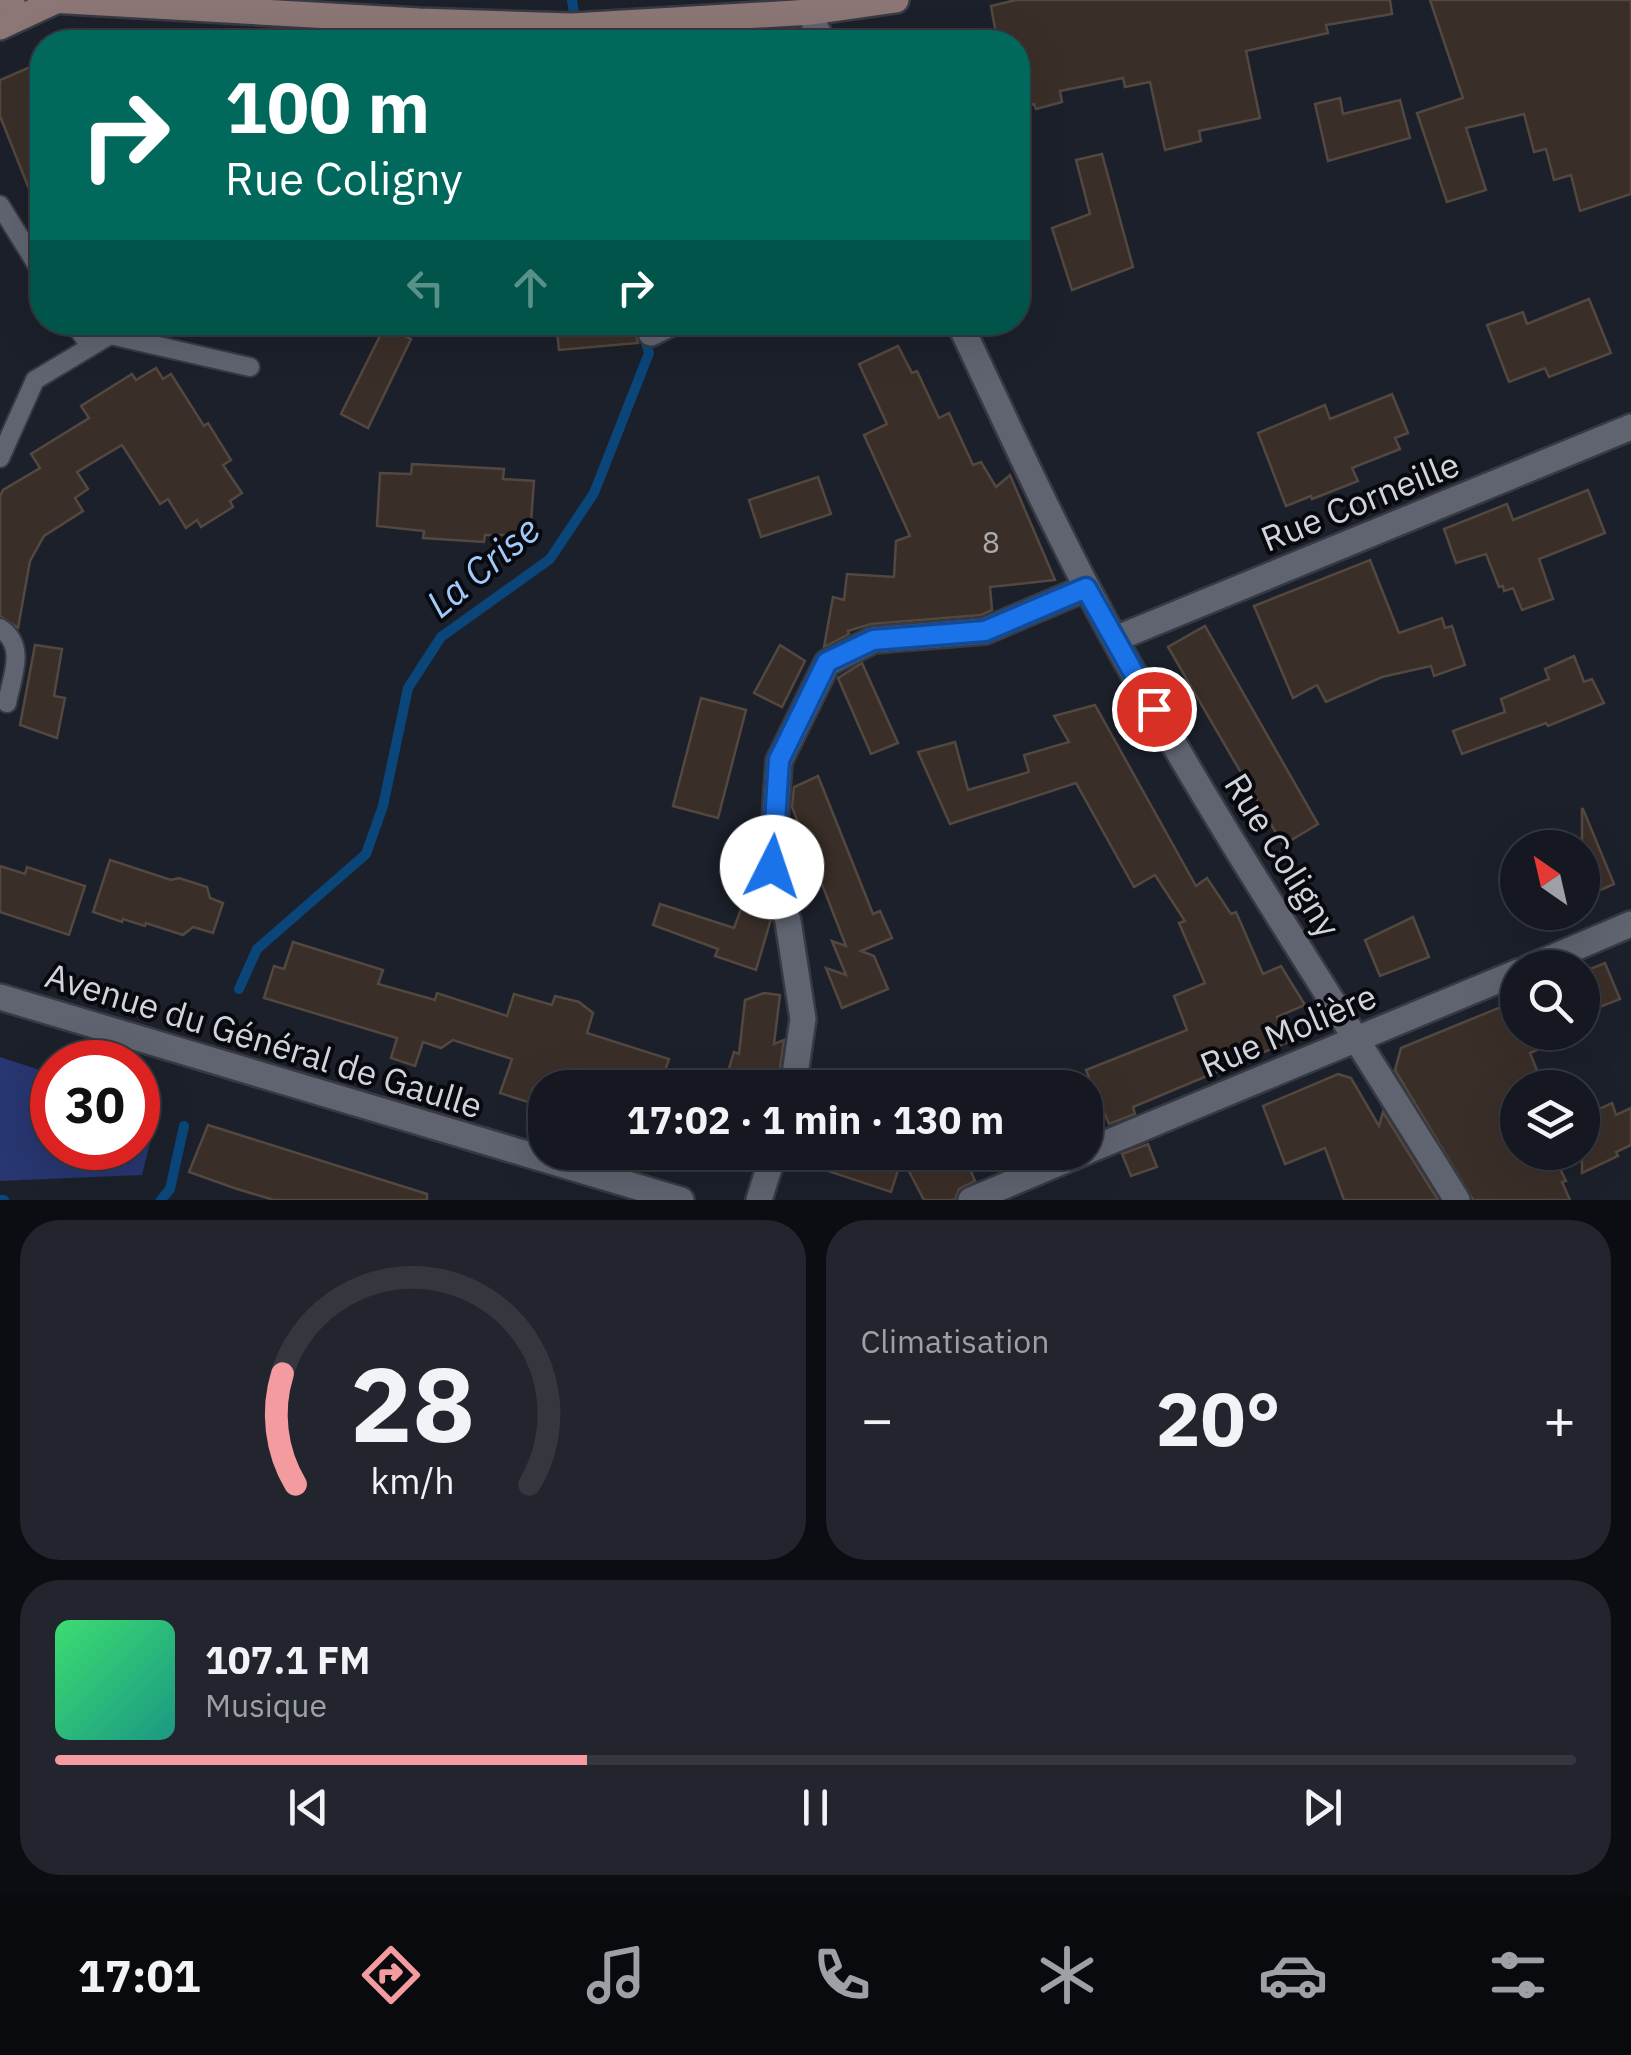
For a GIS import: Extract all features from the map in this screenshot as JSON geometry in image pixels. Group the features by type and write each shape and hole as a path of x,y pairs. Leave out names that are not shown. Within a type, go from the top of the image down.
{"main road":[{"path":"0,2 12,0"},
{"path":"0,27 53,0 419,21 585,25 896,0"}],"street":[{"path":"811,6 820,30"},
{"name":"Rue Coligny","path":"965,335 1086,588 1254,877 1457,1200"},
{"name":"Rue Corneille","path":"1115,639 1631,428"},
{"path":"796,1070 803,1019 788,921 772,867 779,760 827,662 873,640 985,631 1086,588"},
{"path":"1570,950 1631,924"},
{"name":"Rue Molière","path":"1103,1145 1500,980"},
{"name":"Avenue du Général de Gaulle","path":"0,997 682,1200"},
{"path":"758,1200 768,1170"},
{"name":"Rue Molière","path":"971,1200 1042,1170"}],"lane":[{"path":"0,205 30,253"},
{"path":"82,335 90,347"},
{"path":"0,458 35,380 110,335 250,367"},
{"path":"0,628 12,637 18,652 7,704"}],"shaded area":[{"path":"0,1057 30,1067 30,1170 143,1170 142,1175 0,1181"}],"building":[{"path":"1016,0 1390,0 1392,14 1326,25 1328,33 1246,51 1260,118 1199,131 1201,141 1165,150 1150,82 1125,87 1123,78 1060,91 1062,102 1036,109 1034,104 1030,105 1030,30 995,30 991,6"},
{"path":"1430,0 1631,0 1631,194 1580,211 1571,175 1554,180 1546,149 1534,152 1524,114 1466,128 1486,190 1447,202 1417,113 1463,98"},
{"path":"30,67 30,191 0,116 0,80"},
{"path":"1340,98 1343,114 1400,100 1410,138 1328,161 1315,104"},
{"path":"1102,154 1133,267 1072,290 1052,228 1090,214 1076,160"},
{"path":"1589,299 1611,353 1549,377 1545,368 1509,382 1487,325 1523,312 1527,324"},
{"path":"380,335 411,339 368,428 341,414"},
{"path":"557,335 636,335 638,343 559,350"},
{"path":"898,346 912,373 917,371 939,418 949,413 973,465 981,462 996,487 1010,475 1055,580 990,587 992,610 981,615 871,624 848,631 849,634 824,647 833,597 844,600 847,574 894,577 896,541 910,536 864,435 887,424 859,364"},
{"path":"156,368 163,379 171,374 204,426 208,423 231,460 223,465 242,493 230,501 233,507 201,527 197,520 186,528 168,499 160,504 122,445 77,472 88,489 75,498 83,511 44,536 30,561 18,628 0,616 3,490 40,468 31,454 89,418 81,406 132,374 136,380"},
{"path":"1392,394 1408,433 1395,438 1400,449 1352,468 1358,481 1286,506 1258,433 1325,405 1330,419"},
{"path":"412,464 504,469 503,479 534,481 530,535 485,535 484,542 423,538 424,531 377,526 380,473 411,474"},
{"path":"818,477 831,514 761,537 749,500"},
{"path":"1588,490 1605,533 1539,559 1553,599 1522,610 1513,588 1504,591 1503,586 1499,587 1486,554 1456,563 1444,529 1507,504 1513,520"},
{"path":"1370,560 1399,633 1442,618 1445,628 1452,626 1465,665 1434,676 1431,666 1382,677 1326,702 1317,685 1293,698 1254,606"},
{"path":"1205,626 1318,824 1283,845 1168,647"},
{"path":"35,645 62,649 54,696 65,698 57,738 20,725"},
{"path":"780,645 805,661 782,707 754,693"},
{"path":"1574,656 1584,682 1592,679 1604,703 1462,754 1453,731 1505,712 1501,699 1549,679 1545,669"},
{"path":"862,663 898,743 871,754 838,678"},
{"path":"701,698 746,710 718,818 673,806"},
{"path":"1095,705 1196,886 1207,878 1231,914 1236,912 1263,974 1281,966 1305,1005 1277,1017 1288,1042 1133,1107 1135,1114 1109,1124 1103,1110 1103,1070 1086,1070 1187,1030 1174,996 1205,983 1179,923 1185,921 1155,875 1134,887 1076,783 950,824 918,752 955,742 968,790 1029,772 1024,755 1069,742 1054,716"},
{"path":"818,776 873,914 880,911 892,938 861,951 874,956 888,989 842,1008 826,968 846,975 832,941 846,946 792,807 794,787"},
{"path":"1583,809 1592,830 1582,830"},
{"path":"1600,850 1614,884 1600,890"},
{"path":"110,860 207,887 210,898 223,903 213,933 193,927 183,935 93,912"},
{"path":"0,866 25,874 27,867 85,886 69,935 0,912"},
{"path":"660,904 734,928 741,909 771,919 756,970 715,956 718,949 653,925"},
{"path":"1413,917 1429,957 1380,976 1365,940"},
{"path":"293,942 383,970 378,984 435,1000 437,993 507,1016 514,994 552,1005 555,996 579,1002 593,1013 587,1033 669,1059 665,1070 528,1070 528,1102 500,1093 512,1059 453,1040 441,1048 423,1042 415,1066 391,1058 397,1038 264,998 274,966 284,969"},
{"path":"1605,963 1620,999 1600,1007 1600,965"},
{"path":"764,993 780,995 774,1044 784,1040 780,1070 728,1070 734,1052 739,1054 745,1000"},
{"path":"1500,1007 1500,1050 1537,1050 1530,1053 1537,1070 1500,1070 1500,1170 1561,1170 1570,1200 1473,1200 1395,1070 1401,1048"},
{"path":"1338,1074 1351,1078 1379,1126 1383,1112 1438,1200 1344,1200 1325,1148 1285,1164 1263,1106"},
{"path":"1612,1103 1616,1115 1631,1108 1631,1145 1600,1164 1600,1109"},
{"path":"208,1125 427,1194 427,1200 274,1200 237,1189 189,1172"},
{"path":"1148,1144 1157,1167 1131,1176 1122,1154"},
{"path":"825,1170 898,1170 891,1192"},
{"path":"908,1170 970,1170 975,1181 959,1189 955,1200 924,1200"}],"waterway":[{"name":"La Crise","path":"572,0 576,30"},
{"name":"La Crise","path":"239,989 257,949 366,854 383,806 408,688 441,637 550,559 594,493 649,353 644,335"},
{"name":"La Crise","path":"161,1200 170,1189 184,1126"}],"route":[{"path":"772,867 779,760 827,662 873,640 985,631 1086,588 1154,709"}]}
